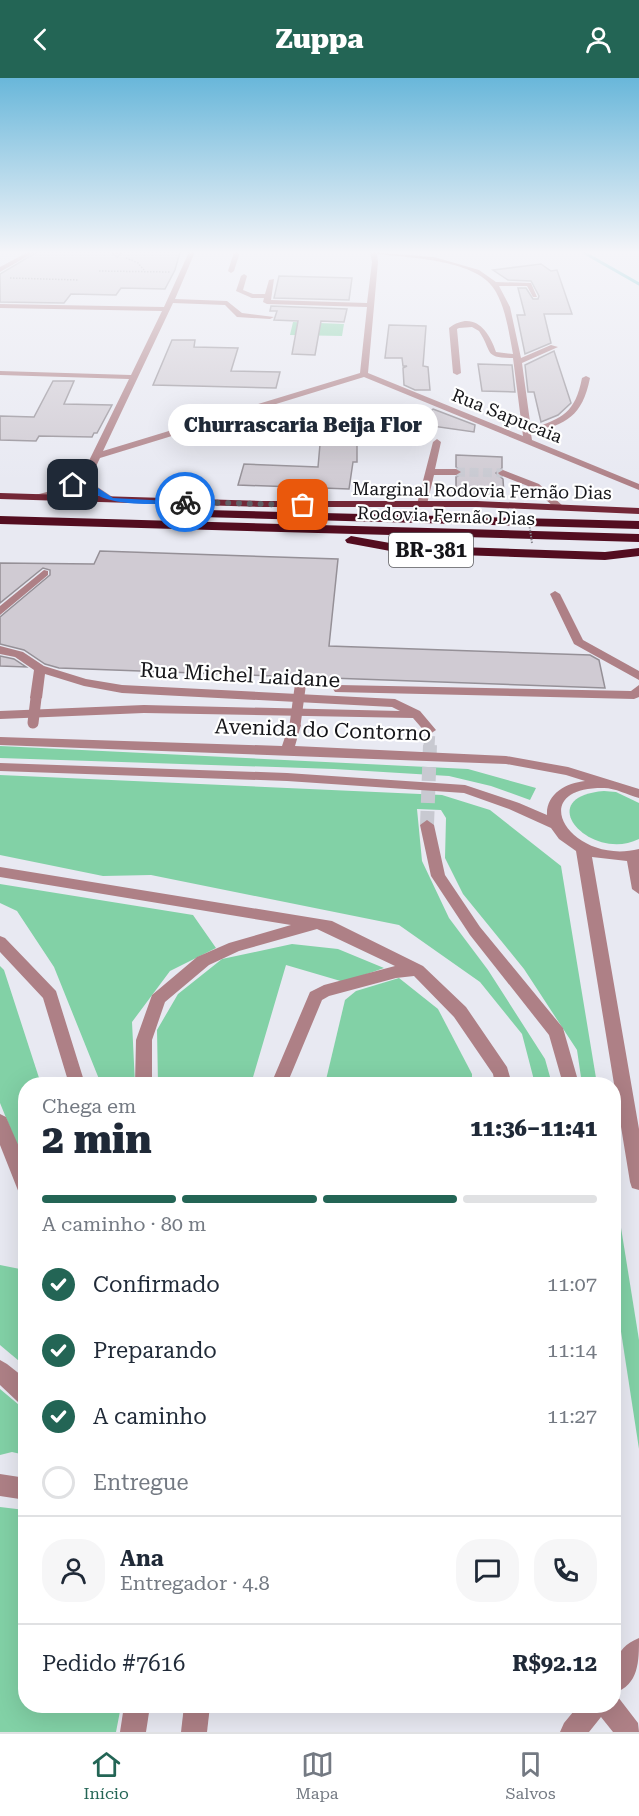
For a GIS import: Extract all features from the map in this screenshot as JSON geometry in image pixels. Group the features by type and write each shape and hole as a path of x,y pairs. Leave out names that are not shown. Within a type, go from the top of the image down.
{"highway":[{"name":"Rodovia Fernão Dias","path":"0,508 639,525"},
{"name":"Rodovia Fernão Dias","path":"0,522 73,522 639,538"},
{"name":"BR-381","path":"224,527 325,535 401,549 605,556 639,552"}],"main road":[{"name":"Marginal Rodovia Fernão Dias","path":"0,496 363,506 422,504 559,507 639,511"}],"street":[{"path":"38,497 58,492 86,477 157,329"},
{"path":"94,457 364,374 368,329"},
{"path":"453,329 457,373"},
{"path":"484,329 492,353 497,356 517,359 554,347"},
{"path":"511,329 527,438 576,411 583,398 586,378"},
{"path":"0,374 133,377"},
{"name":"Rua Sapucaia","path":"364,374 527,438 639,487"},
{"path":"225,417 331,412 413,416"},
{"path":"422,504 437,442"},
{"path":"430,472 456,472"},
{"path":"503,473 536,486 559,507"},
{"path":"86,477 89,485 111,500"},
{"path":"0,612 44,573"},
{"path":"555,594 578,642 639,675"},
{"name":"Rua Michel Laidane","path":"0,650 19,654 40,669 84,682 122,689 395,703 416,714 430,730"},
{"path":"32,742 40,669"},
{"path":"287,750 295,724 300,688 634,695 639,688"},
{"path":"0,715 144,709 416,714"},
{"name":"Avenida do Contorno","path":"0,741 506,760 568,771 639,794"},
{"path":"0,767 287,777 465,789 514,806 554,824 570,842 583,849 608,856 636,855 639,889"},
{"path":"554,824 552,814 556,802 564,794 577,787 610,784"},
{"path":"427,825 438,876 475,931 557,1033 570,1077"},
{"path":"583,849 639,1182"},
{"path":"0,872 327,925 417,970 460,1012 501,1072 502,1077"},
{"path":"142,1077 144,1040 158,999 203,961 234,947 292,930 327,925"},
{"path":"0,942 50,995 75,1077"},
{"path":"282,1077 316,996 334,988 396,972 417,970"},
{"path":"0,1122 18,1167"},
{"path":"0,1371 18,1387"},
{"path":"0,1485 18,1488"},
{"path":"621,1673 639,1650"},
{"path":"133,1732 136,1713"},
{"path":"194,1732 195,1713"},
{"path":"573,1732 588,1713"},
{"path":"614,1713 629,1732"}],"path":[{"path":"528,514 532,543"}],"green space":[{"path":"291,329 343,329 342,336 290,335"},
{"path":"0,746 468,769 536,788 530,800 491,786 449,776 334,769 0,758"},
{"path":"0,775 442,795 490,810 561,866 596,1077 581,1077 577,1050 524,969 463,894 445,858 446,818 441,810 417,809 422,861 449,918 488,970 545,1059 550,1077 533,1077 522,1034 480,982 399,925 151,875 103,876 0,855"},
{"path":"604,791 616,792 639,803 639,839 621,844 603,842 587,836 576,826 570,815 572,804 582,796"},
{"path":"0,884 193,915 216,948 170,971 132,1022 135,1077 98,1077 54,967 17,911 0,903"},
{"path":"292,944 338,949 384,968 344,982 286,965 253,1077 158,1077 157,1030 178,994 222,959"},
{"path":"0,966 4,970 39,1077 18,1077 18,1147 0,1103"},
{"path":"399,978 438,1009 472,1077 327,1077 345,1000 356,991"},
{"path":"621,1228 639,1340 639,1449 621,1332"},
{"path":"0,1265 18,1269 18,1360 0,1345"},
{"path":"0,1389 18,1404 18,1453 12,1452 0,1455"},
{"path":"0,1507 18,1509 18,1713 120,1713 116,1732 0,1732"}],"building":[{"path":"297,329 320,329 315,355 292,354"},
{"path":"388,329 426,329 423,366 428,367 430,390 415,390 404,385 403,368 407,366 403,366 402,358 385,358"},
{"path":"520,329 548,329 551,343 525,354"},
{"path":"172,340 195,340 194,347 238,348 231,371 280,372 276,388 153,385"},
{"path":"554,351 571,403 558,415 541,422 534,392 528,392 525,365"},
{"path":"478,364 512,365 515,392 482,391"},
{"path":"53,381 74,381 64,404 112,405 97,433 94,433 92,437 39,436 36,441 0,440 0,416 34,417"},
{"path":"433,409 475,425 474,432 418,424"},
{"path":"321,433 344,433 344,441 357,442 357,462 353,462 349,489 238,485 244,464 318,467"},
{"path":"456,455 502,457 502,468 496,473 503,479 504,495 456,493 456,477 463,473 456,467"},
{"path":"100,551 338,559 329,646 590,655 599,660 605,688 59,668 45,664 24,650 0,644 0,617 50,575 50,570 43,568 0,603 0,563 94,564"},
{"path":"0,656 14,659 26,667 0,666"}],"tunnel":[{"path":"456,472 503,473"},
{"path":"429,747 430,730"},
{"path":"427,825 430,745"}],"way so far":[{"path":"185,502 303,505"}],"place":[{"name":"Churrascaria Beija Flor","path":"303,505"}],"route":[{"path":"73,485 86,477 89,485 111,500 185,502"}]}
